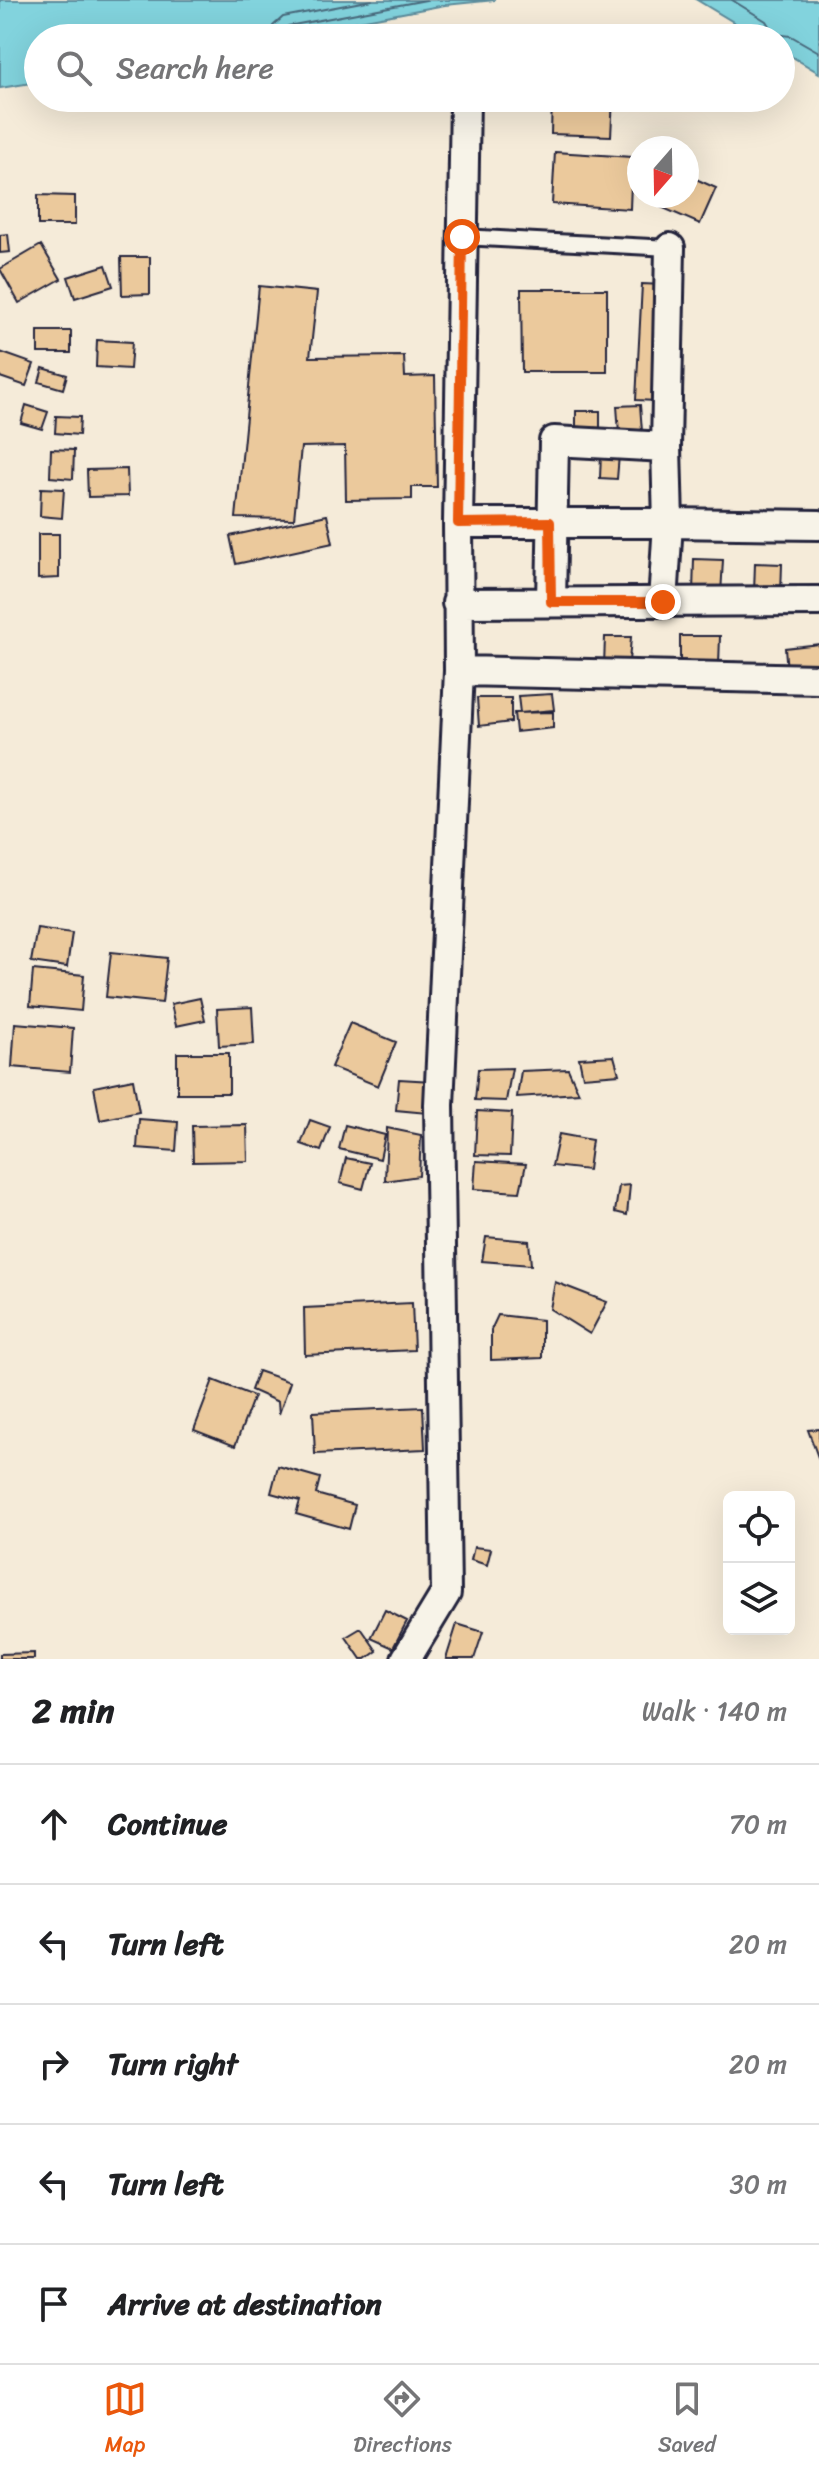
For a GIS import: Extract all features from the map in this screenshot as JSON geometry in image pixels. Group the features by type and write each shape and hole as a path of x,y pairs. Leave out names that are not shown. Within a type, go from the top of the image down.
{"street":[{"path":"406,1659 446,1593 439,1105 459,671 457,603 465,112"},
{"path":"663,602 668,523 666,447 670,248"},
{"path":"551,602 550,522 554,441 666,447"},
{"path":"458,523 819,525"},
{"path":"457,603 819,601"},
{"path":"459,671 819,679"}],"lane":[{"path":"462,237 670,248"}],"water":[{"path":"0,0 495,0 445,5 344,24 24,24 24,84 0,88"},
{"path":"697,0 819,0 819,73 795,58 795,24 737,24"}],"building":[{"path":"552,112 612,112 611,136 551,134"},
{"path":"555,152 627,157 627,208 630,209 552,204"},
{"path":"699,180 716,188 700,224 663,208 699,208"},
{"path":"38,195 75,196 75,225 38,225"},
{"path":"8,234 10,252 0,253 0,235"},
{"path":"41,245 61,279 19,303 0,269"},
{"path":"121,257 150,257 150,294 122,295"},
{"path":"106,265 113,286 75,298 68,277"},
{"path":"642,284 663,285 657,401 636,400"},
{"path":"259,286 317,292 310,357 404,356 405,377 435,376 437,487 412,487 412,499 346,500 345,446 301,447 294,519 236,518"},
{"path":"521,289 607,289 607,372 522,372"},
{"path":"38,331 71,331 71,353 38,353"},
{"path":"97,340 132,342 130,369 96,367"},
{"path":"0,352 34,364 26,386 0,377"},
{"path":"43,368 67,375 63,389 39,382"},
{"path":"26,405 48,412 42,429 21,423"},
{"path":"640,405 642,431 619,433 617,406"},
{"path":"576,411 600,411 600,432 576,433"},
{"path":"56,416 80,417 79,435 55,433"},
{"path":"51,449 74,450 73,479 50,477"},
{"path":"601,454 619,455 617,479 600,478"},
{"path":"127,469 128,496 88,497 87,470"},
{"path":"41,488 64,489 62,518 40,516"},
{"path":"327,515 333,543 236,564 230,536"},
{"path":"38,534 59,534 59,578 38,579"},
{"path":"694,559 723,560 721,594 693,593"},
{"path":"755,563 782,564 781,594 754,593"},
{"path":"680,636 720,636 719,665 680,664"},
{"path":"605,637 631,637 629,662 604,666"},
{"path":"819,644 819,667 787,670 785,648"},
{"path":"552,694 554,710 520,713 518,696"},
{"path":"477,698 511,698 511,722 479,726"},
{"path":"553,712 553,728 516,732 514,713"},
{"path":"37,928 72,933 67,967 31,962"},
{"path":"111,952 167,958 162,1003 106,997"},
{"path":"33,970 84,975 81,1011 30,1006"},
{"path":"200,998 205,1020 176,1026 171,1004"},
{"path":"252,1007 254,1044 219,1046 217,1009"},
{"path":"15,1023 73,1028 70,1072 12,1067"},
{"path":"350,1023 396,1042 378,1086 331,1067"},
{"path":"177,1053 229,1053 229,1093 177,1093"},
{"path":"614,1056 619,1074 583,1077 579,1058"},
{"path":"512,1068 506,1101 475,1100 478,1069"},
{"path":"568,1069 579,1093 517,1097 521,1071"},
{"path":"133,1079 139,1112 100,1120 94,1087"},
{"path":"399,1079 432,1081 427,1113 396,1110"},
{"path":"477,1111 512,1113 510,1156 475,1155"},
{"path":"139,1119 178,1122 176,1151 137,1148"},
{"path":"310,1120 330,1127 321,1151 301,1144"},
{"path":"247,1125 248,1161 193,1162 192,1126"},
{"path":"345,1125 385,1135 380,1159 339,1149"},
{"path":"387,1128 421,1135 419,1176 385,1181"},
{"path":"559,1134 592,1140 588,1170 552,1166"},
{"path":"346,1158 370,1163 363,1189 340,1183"},
{"path":"476,1161 526,1164 520,1192 474,1189"},
{"path":"630,1185 627,1215 615,1212 619,1186"},
{"path":"486,1237 529,1241 531,1265 482,1261"},
{"path":"555,1282 607,1302 590,1334 550,1309"},
{"path":"412,1303 414,1350 305,1355 304,1308"},
{"path":"498,1315 542,1320 542,1358 491,1360 491,1330"},
{"path":"258,1371 290,1382 279,1414 278,1402 251,1390"},
{"path":"213,1380 254,1396 235,1446 194,1430"},
{"path":"423,1407 425,1449 315,1454 313,1412"},
{"path":"819,1429 819,1460 808,1430"},
{"path":"278,1466 320,1478 316,1494 355,1505 349,1529 296,1514 300,1501 271,1493"},
{"path":"474,1547 491,1549 487,1565 471,1560"},
{"path":"385,1610 407,1621 393,1648 371,1638"},
{"path":"457,1624 483,1632 474,1659 446,1659"},
{"path":"361,1628 377,1651 366,1659 361,1659 346,1637"},
{"path":"34,1653 34,1659 0,1659 0,1654"}],"route":[{"path":"462,237 458,523 550,522 551,602 663,602"}]}
